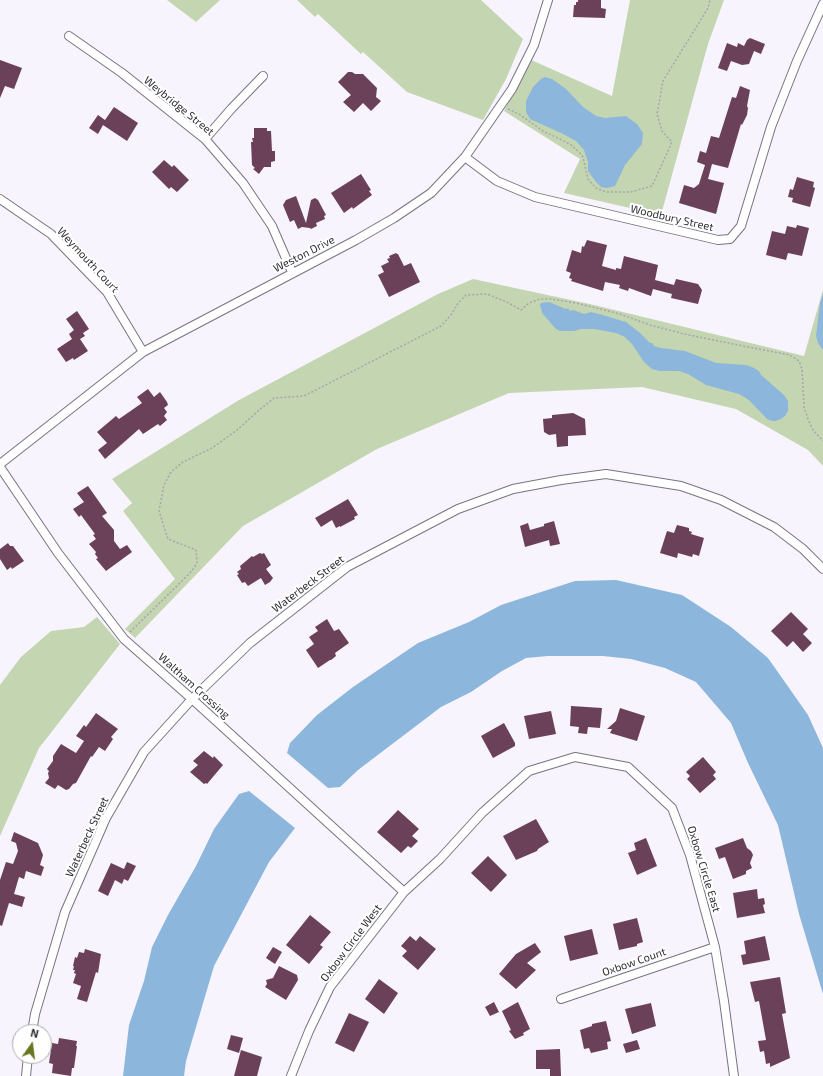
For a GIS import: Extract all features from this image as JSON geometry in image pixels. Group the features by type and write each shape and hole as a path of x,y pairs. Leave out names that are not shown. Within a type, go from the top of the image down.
{"street":[{"name":"Weston Drive","path":"0,464 143,352 292,272 356,240 400,214 431,193 465,157 512,89 534,45 548,0"},
{"name":"Woodbury Street","path":"465,157 497,181 535,197 718,240 730,239 741,226 771,127 797,61 823,4"},
{"name":"Weybridge Street","path":"69,36 122,73 205,139 243,183 272,226 292,272"},
{"path":"205,139 263,76"},
{"name":"Weymouth Court","path":"0,199 51,234 107,292 143,352"},
{"name":"Waltham Crossing","path":"0,467 58,553 124,639 192,698 404,892"},
{"name":"Waterbeck Street","path":"33,1024 65,912 106,818 144,752 192,698 250,643 347,567 458,508 513,489 606,474 682,486 721,500 774,527 803,549 823,569"},
{"name":"Oxbow Circle East","path":"404,892 440,859 482,813 529,771 575,757 628,767 672,808 690,855 715,946 734,1076"},
{"name":"Oxbow Circle West","path":"291,1076 309,1031 330,988 404,892"},
{"name":"Oxbow Count","path":"561,999 715,946"},
{"path":"26,1076 27,1064"}],"path":[{"path":"500,107 519,114 543,131 570,144 583,157 588,179 596,188 606,192 632,192 652,186 672,142 662,131 657,114 663,81 708,8 710,0"},
{"path":"124,639 187,576 195,567 197,562 196,550 168,539 159,511 164,485 171,472 183,462 218,444 237,430 274,398 304,396 441,326 451,315 458,303 466,295 487,294 508,302 521,310 530,303 540,300 552,299 576,303 620,314 650,325 684,334 790,355 799,361 802,369 804,407 813,430 823,441"}],"green space":[{"path":"167,0 220,0 196,22"},
{"path":"297,0 481,0 523,39 506,79 483,120 407,92 363,52 361,54 318,14 315,17"},
{"path":"630,0 724,0 708,44 661,215 564,193 580,159 504,111 529,59 612,96"},
{"path":"473,279 594,305 804,356 823,290 823,466 808,450 736,409 642,387 509,393 377,449 243,526 135,638 125,629 175,579 123,511 132,503 112,479 239,400 438,294"},
{"path":"97,617 120,644 39,748 0,836 0,685 21,657 51,631 84,627"}],"water":[{"path":"545,77 552,79 566,89 583,107 596,116 605,118 626,116 637,124 643,133 642,144 625,165 615,186 607,188 601,187 596,182 588,171 588,162 584,150 576,141 530,119 526,112 526,101 533,87"},
{"path":"823,293 823,350 818,343 816,336 820,303"},
{"path":"549,302 566,309 568,308 570,311 573,310 584,314 591,312 626,322 654,346 685,351 716,363 746,365 754,368 784,395 788,401 788,411 781,419 772,421 767,419 749,400 739,394 706,385 688,374 679,371 660,371 652,369 644,362 632,344 625,337 616,333 594,329 560,331 556,329 542,313 541,303"},
{"path":"616,580 682,595 731,627 768,658 808,715 823,748 823,994 799,914 778,825 748,763 731,723 696,682 665,668 631,659 603,656 548,656 526,658 502,671 471,692 441,707 358,770 340,787 328,788 287,753 290,743 317,715 353,687 418,643 469,622 501,605 575,581"},
{"path":"249,791 295,828 269,862 214,966 186,1061 184,1076 123,1076 129,1025 144,981 152,947 168,915 196,866 214,829 239,794"}],"building":[{"path":"578,0 601,0 601,8 606,9 605,18 573,17 574,5 576,5"},
{"path":"750,38 765,44 761,54 754,51 749,64 742,65 731,61 727,71 718,68 727,43 737,47 738,43 744,46"},
{"path":"0,60 22,68 14,89 5,86 0,98"},
{"path":"348,72 363,74 377,88 376,97 381,101 371,111 363,103 354,112 343,102 351,95 338,82"},
{"path":"740,86 750,90 747,115 742,125 741,124 728,168 712,164 708,179 724,183 716,214 679,203 684,185 694,188 699,184 705,165 697,162 700,151 706,153 711,136 719,138 732,97 736,98"},
{"path":"114,107 138,123 127,141 103,125 98,134 89,128 98,115 105,120"},
{"path":"254,128 267,128 267,131 271,131 272,151 275,151 275,161 271,162 271,167 264,167 259,174 253,169 255,168 252,165 251,142 253,142 252,138 254,138"},
{"path":"164,160 172,167 174,165 189,180 177,192 171,187 169,189 152,172"},
{"path":"361,174 371,190 369,191 372,195 353,209 352,207 344,213 331,193"},
{"path":"797,177 814,182 813,187 815,188 810,207 792,202 793,198 788,197 790,189 793,190"},
{"path":"296,196 306,223 311,200 315,198 318,200 326,215 324,216 325,219 316,223 317,226 311,229 302,227 298,229 294,220 290,222 283,205 286,200"},
{"path":"797,225 809,228 802,256 788,253 786,260 766,255 772,231 785,234 787,226 796,228"},
{"path":"587,240 607,245 602,266 616,270 616,268 621,269 624,256 658,265 655,280 674,285 676,279 698,284 702,290 698,304 671,298 672,294 653,289 651,296 629,288 628,291 619,288 620,285 605,282 603,291 571,281 572,279 569,278 571,273 566,271 572,250 581,253 582,246 584,247"},
{"path":"396,253 404,266 411,263 420,282 389,297 378,275 384,272 381,266 389,262 387,259 390,258 389,256"},
{"path":"77,311 89,329 83,333 85,336 80,339 88,351 74,360 73,358 66,362 57,349 72,339 69,334 74,330 66,319"},
{"path":"148,389 154,397 160,392 167,402 168,405 164,408 167,412 164,416 167,420 160,426 158,424 143,434 139,429 105,459 98,450 107,443 97,432 116,416 119,419 142,403 137,397"},
{"path":"573,413 585,419 586,435 568,436 568,446 557,447 556,434 549,435 544,432 543,419 552,418 552,415"},
{"path":"88,486 107,513 102,516 114,530 114,541 120,549 127,545 132,552 106,571 96,559 98,558 95,554 96,552 89,544 96,539 93,535 95,534 81,515 79,517 73,509 84,502 77,493"},
{"path":"348,499 358,515 354,517 355,519 336,528 332,520 321,527 315,518"},
{"path":"554,521 560,544 550,546 549,540 525,547 520,526 528,523 530,530"},
{"path":"677,525 689,528 689,531 692,532 691,534 704,538 699,556 693,554 692,557 678,553 677,558 660,553 667,531 674,533"},
{"path":"8,543 10,546 13,546 24,561 12,569 11,567 7,570 0,559 0,549"},
{"path":"260,553 264,553 271,565 266,569 273,578 265,585 261,578 248,586 245,582 242,583 237,575 239,574 237,572 241,569 240,566 252,556 253,557"},
{"path":"791,612 808,629 803,634 812,643 803,652 793,641 787,647 771,631"},
{"path":"327,619 334,631 339,629 349,643 335,653 336,656 318,668 306,650 314,644 309,637 318,631 315,627"},
{"path":"571,706 602,708 600,728 588,727 587,734 578,733 579,727 570,726"},
{"path":"620,708 645,716 637,741 610,733 612,729 607,729 616,721"},
{"path":"551,711 556,734 529,739 524,716"},
{"path":"96,713 118,729 111,737 113,739 105,751 99,747 92,757 91,756 76,783 69,789 66,790 58,785 55,789 45,783 49,778 49,771 47,769 53,761 53,756 61,744 76,753 84,741 76,736 84,725 86,727"},
{"path":"504,723 515,743 515,746 493,758 481,736"},
{"path":"204,751 213,758 214,756 223,765 207,784 204,784 190,772 198,765 193,761"},
{"path":"703,757 716,772 713,775 716,779 700,793 687,779 690,776 686,772"},
{"path":"398,810 419,829 412,836 418,841 411,848 408,846 401,853 377,832"},
{"path":"536,819 549,842 537,851 516,860 503,836"},
{"path":"14,832 38,843 43,855 40,865 44,867 41,876 26,871 24,879 19,877 14,894 25,897 22,907 9,903 2,926 0,925 0,880 6,862 13,864 18,851 16,843 11,841"},
{"path":"646,838 657,866 637,875 628,853 636,850 634,843"},
{"path":"743,838 747,848 753,855 750,863 752,868 746,871 746,874 733,879 725,857 719,859 715,848"},
{"path":"488,856 507,875 491,892 471,873"},
{"path":"127,862 136,866 128,881 124,879 122,884 115,880 108,896 98,891 111,863 124,869"},
{"path":"757,889 758,899 764,898 765,904 763,905 765,913 737,918 733,893"},
{"path":"310,915 331,932 320,945 323,947 309,964 286,945"},
{"path":"637,918 643,942 637,944 637,946 619,950 613,924"},
{"path":"592,929 598,954 570,961 564,936"},
{"path":"410,936 416,941 420,936 436,949 418,970 402,956 407,951 401,946"},
{"path":"765,936 770,960 743,965 741,955 746,954 744,941"},
{"path":"535,943 541,952 527,963 536,970 516,989 499,974 516,954"},
{"path":"273,947 282,952 275,964 266,958"},
{"path":"85,949 101,954 98,973 96,972 87,1002 77,999 81,986 73,983 76,974 74,973 75,970 73,970 75,957 77,958 79,952 84,953"},
{"path":"279,966 297,975 298,980 286,1000 265,987 267,984 266,980 273,978"},
{"path":"780,977 786,1013 782,1014 790,1058 770,1067 770,1063 766,1064 764,1051 760,1052 758,1041 766,1040 759,1001 755,1002 750,982"},
{"path":"379,979 398,993 384,1014 365,999"},
{"path":"494,1002 499,1012 490,1016 485,1007"},
{"path":"518,1002 530,1029 523,1033 524,1035 515,1039 509,1031 511,1030 502,1011"},
{"path":"651,1003 656,1026 632,1034 625,1009"},
{"path":"349,1013 369,1022 354,1052 335,1043"},
{"path":"606,1021 611,1041 607,1042 608,1049 591,1053 589,1048 584,1049 580,1030 592,1026 592,1024"},
{"path":"231,1035 243,1038 239,1053 227,1049"},
{"path":"59,1038 77,1041 74,1068 72,1068 71,1076 52,1073 52,1043 58,1044"},
{"path":"637,1040 640,1049 626,1053 623,1044"},
{"path":"560,1049 561,1076 550,1076 550,1069 536,1069 536,1050"},
{"path":"241,1050 262,1057 257,1076 234,1076"}]}
